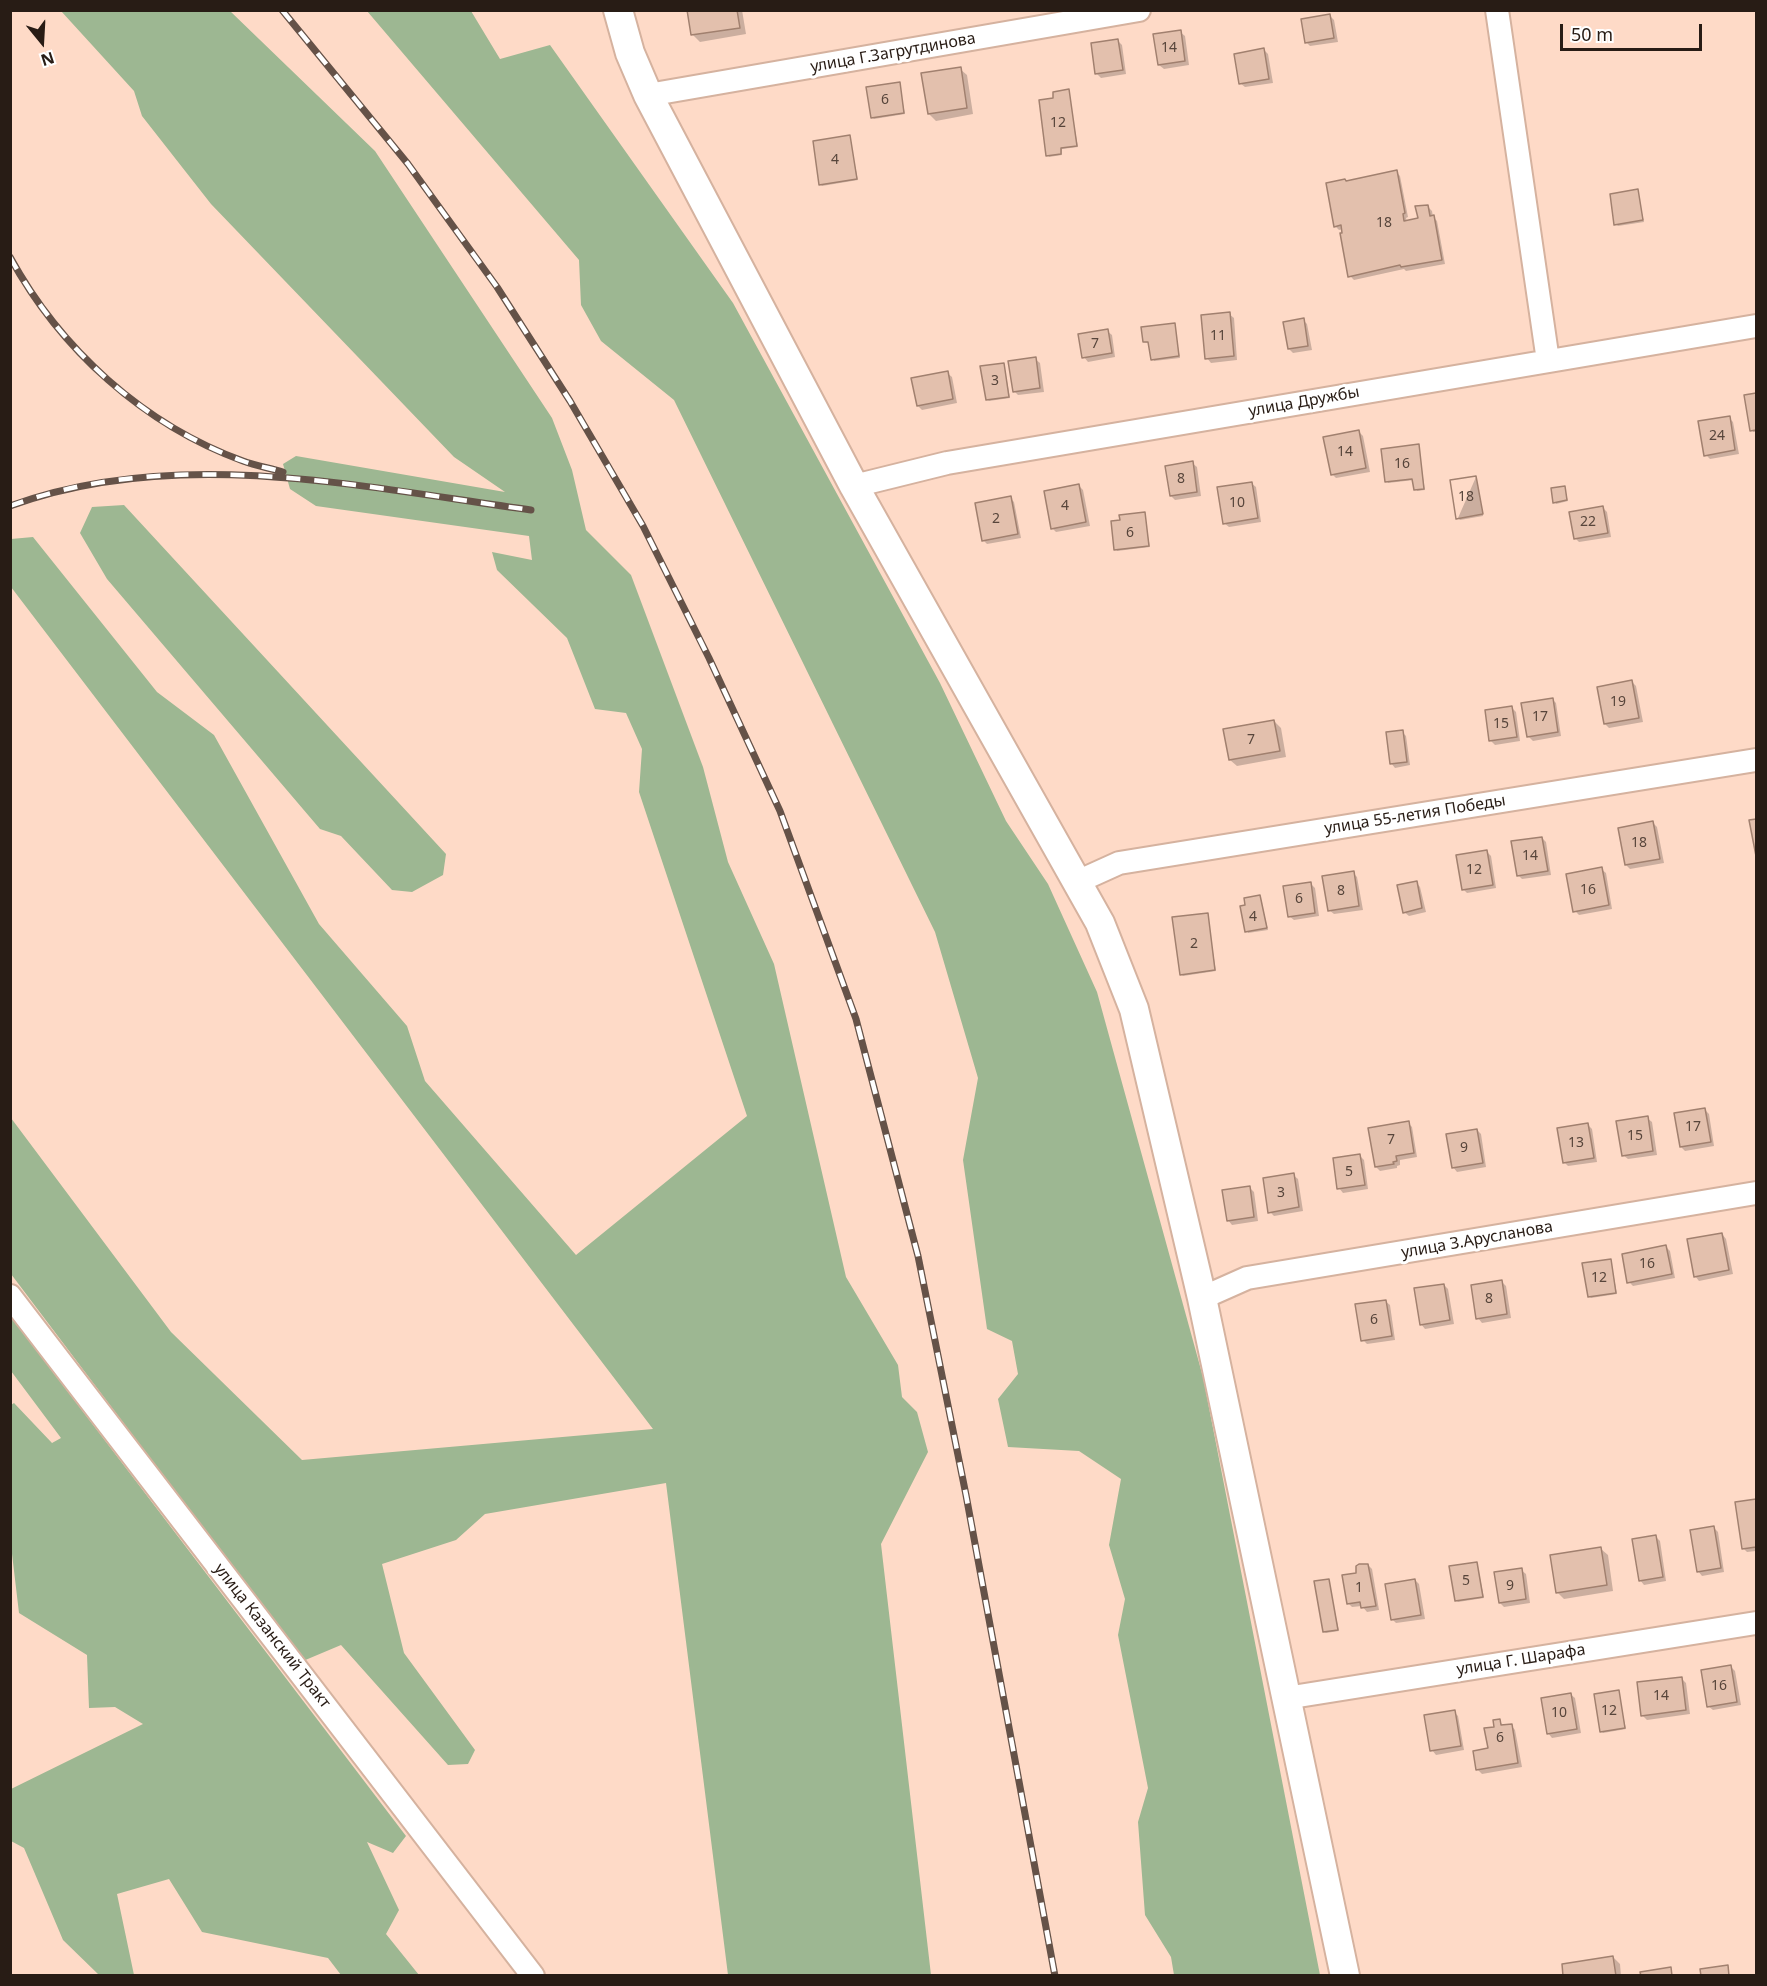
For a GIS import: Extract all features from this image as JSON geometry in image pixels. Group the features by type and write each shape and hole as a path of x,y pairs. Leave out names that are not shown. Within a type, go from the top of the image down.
{"street":[{"path":"618,10 630,52 648,95 854,486 1100,923 1134,1009 1202,1298 1345,1976"},
{"name":"улица Г.Загрутдинова","path":"648,95 1139,10"},
{"path":"1497,10 1548,361"},
{"name":"улица Дружбы","path":"854,486 947,463 1756,326"},
{"name":"улица 55-летия Победы","path":"1077,882 1119,863 1756,760"},
{"name":"улица З.Арусланова","path":"1202,1298 1247,1278 1756,1193"},
{"name":"улица Казанский Тракт","path":"10,1296 533,1976"},
{"name":"улица Г. Шарафа","path":"1286,1698 1756,1623"}],"green space":[{"path":"61,11 230,11 375,151 552,418 572,470 586,530 631,575 703,767 728,862 774,964 846,1277 898,1365 902,1397 917,1412 928,1452 881,1544 931,1975 728,1975 666,1483 485,1514 456,1540 382,1564 404,1653 475,1750 468,1764 448,1765 341,1645 303,1661 11,1274 11,1118 171,1332 302,1460 653,1429 11,587 11,539 33,537 157,692 214,735 319,924 407,1026 425,1081 576,1255 747,1116 639,792 642,749 626,713 595,709 567,638 497,570 492,552 532,560 529,536 316,506 290,489 283,464 296,456 505,492 454,457 211,204 142,116 134,91"},
{"path":"367,11 471,11 500,59 550,45 733,303 940,683 1006,821 1048,884 1097,992 1203,1377 1320,1975 1174,1975 1171,1957 1145,1915 1138,1822 1148,1788 1118,1635 1125,1599 1109,1545 1121,1479 1079,1451 1008,1447 998,1399 1018,1374 1012,1341 987,1329 963,1160 978,1078 935,932 674,400 601,341 581,305 579,260"},
{"path":"124,505 446,854 443,875 412,892 392,890 341,836 320,829 107,579 80,533 92,507"},
{"path":"11,1317 406,1836 393,1853 367,1842 399,1910 386,1934 419,1975 341,1975 328,1958 202,1932 169,1879 117,1894 134,1975 99,1975 63,1940 24,1848 11,1841 11,1789 143,1724 115,1707 89,1708 87,1655 19,1613 10,1537 11,1405 14,1403 52,1443 61,1438 11,1371"}],"building":[{"path":"687,10 737,10 740,28 691,35"},
{"path":"1330,14 1334,38 1305,43 1301,19"},
{"path":"1181,30 1185,61 1158,65 1153,34"},
{"path":"1118,39 1123,70 1095,74 1091,43"},
{"path":"1264,48 1269,79 1239,84 1234,54"},
{"path":"961,67 967,108 928,114 921,73"},
{"path":"900,82 904,113 871,118 866,87"},
{"path":"1069,89 1077,146 1061,148 1061,154 1046,156 1039,100 1053,98 1053,92"},
{"path":"850,135 857,179 819,185 813,141"},
{"path":"1397,170 1405,213 1403,214 1404,221 1418,218 1415,206 1428,205 1430,216 1434,215 1442,260 1401,267 1400,265 1348,277 1340,233 1342,233 1341,225 1334,227 1326,183"},
{"path":"1638,189 1643,220 1614,225 1610,194"},
{"path":"1230,312 1234,356 1205,359 1201,315"},
{"path":"1304,318 1308,346 1288,349 1283,322"},
{"path":"1175,323 1179,356 1151,360 1148,342 1143,342 1141,327"},
{"path":"1108,329 1112,353 1082,358 1078,334"},
{"path":"1036,357 1040,388 1013,392 1008,361"},
{"path":"1004,363 1009,397 986,400 980,366"},
{"path":"948,371 953,399 917,406 911,378"},
{"path":"1756,393 1756,430 1750,431 1744,395"},
{"path":"1730,416 1735,450 1704,456 1698,421"},
{"path":"1359,430 1366,468 1331,475 1323,437"},
{"path":"1419,444 1424,489 1414,490 1412,479 1385,482 1381,449"},
{"path":"1193,461 1197,492 1170,496 1165,466"},
{"path":"1476,476 1483,514 1456,519 1450,480"},
{"path":"1476,476 1483,514 1456,519 1450,480"},
{"path":"1252,482 1258,518 1223,524 1217,487"},
{"path":"1079,484 1086,522 1051,529 1044,491"},
{"path":"1565,486 1567,500 1553,503 1551,488"},
{"path":"1011,496 1018,534 982,541 975,503"},
{"path":"1603,506 1608,533 1574,539 1569,512"},
{"path":"1145,512 1149,546 1114,550 1111,521 1120,520 1119,515"},
{"path":"1632,680 1639,718 1604,724 1597,687"},
{"path":"1553,698 1558,732 1527,737 1521,703"},
{"path":"1512,706 1517,737 1489,741 1485,710"},
{"path":"1274,720 1280,751 1229,760 1223,729"},
{"path":"1403,730 1407,762 1390,764 1386,732"},
{"path":"1756,819 1756,856 1749,820"},
{"path":"1653,821 1660,859 1625,865 1618,828"},
{"path":"1542,837 1548,871 1517,876 1511,841"},
{"path":"1487,850 1493,885 1462,890 1456,855"},
{"path":"1602,867 1609,905 1573,912 1566,874"},
{"path":"1354,871 1359,906 1328,911 1322,876"},
{"path":"1417,881 1422,908 1403,913 1397,885"},
{"path":"1311,882 1315,913 1288,917 1283,886"},
{"path":"1260,895 1267,928 1245,932 1240,906 1245,905 1244,898"},
{"path":"1208,913 1215,970 1180,975 1172,917"},
{"path":"1705,1108 1711,1142 1680,1147 1674,1113"},
{"path":"1648,1116 1653,1151 1622,1156 1616,1121"},
{"path":"1409,1121 1414,1153 1396,1156 1397,1161 1393,1162 1394,1164 1375,1167 1368,1128"},
{"path":"1588,1123 1594,1158 1563,1163 1557,1128"},
{"path":"1477,1129 1483,1163 1452,1168 1446,1134"},
{"path":"1360,1154 1365,1185 1337,1189 1333,1158"},
{"path":"1294,1173 1299,1207 1268,1213 1263,1178"},
{"path":"1250,1186 1254,1217 1227,1221 1222,1190"},
{"path":"1722,1233 1729,1270 1694,1277 1687,1239"},
{"path":"1666,1245 1672,1274 1627,1283 1622,1254"},
{"path":"1611,1259 1616,1293 1588,1297 1582,1263"},
{"path":"1502,1280 1507,1314 1476,1319 1471,1285"},
{"path":"1444,1284 1450,1320 1420,1325 1414,1288"},
{"path":"1386,1300 1392,1336 1361,1341 1355,1304"},
{"path":"1756,1499 1756,1547 1742,1549 1735,1502"},
{"path":"1714,1526 1721,1568 1697,1572 1690,1530"},
{"path":"1656,1535 1663,1577 1639,1581 1632,1539"},
{"path":"1601,1547 1607,1585 1556,1593 1550,1555"},
{"path":"1477,1562 1483,1597 1455,1601 1449,1566"},
{"path":"1368,1564 1376,1606 1361,1608 1360,1602 1347,1604 1342,1575 1356,1573 1356,1566"},
{"path":"1522,1568 1526,1599 1499,1603 1494,1572"},
{"path":"1329,1579 1338,1630 1323,1632 1314,1581"},
{"path":"1415,1579 1421,1615 1391,1620 1385,1584"},
{"path":"1731,1665 1737,1702 1707,1707 1701,1670"},
{"path":"1682,1677 1686,1710 1641,1716 1637,1682"},
{"path":"1619,1690 1625,1728 1600,1732 1594,1694"},
{"path":"1571,1693 1577,1729 1547,1734 1541,1698"},
{"path":"1455,1710 1461,1746 1430,1751 1424,1715"},
{"path":"1500,1719 1501,1725 1512,1724 1518,1763 1476,1770 1473,1751 1488,1748 1484,1728 1494,1727 1493,1720"},
{"path":"1613,1956 1616,1976 1563,1976 1562,1964"},
{"path":"1728,1965 1729,1976 1701,1976 1700,1969"},
{"path":"1671,1967 1672,1976 1641,1976 1640,1972"}],"railway":[{"path":"282,10 408,164 497,287 570,401 643,526 709,658 780,811 856,1019 918,1256 966,1495 1055,1976"},
{"path":"10,257 30,291 54,323 108,380 139,405 172,427 207,446 248,463 283,472"},
{"path":"10,506 73,488 138,478 203,474 269,476 335,483 531,510"}]}
